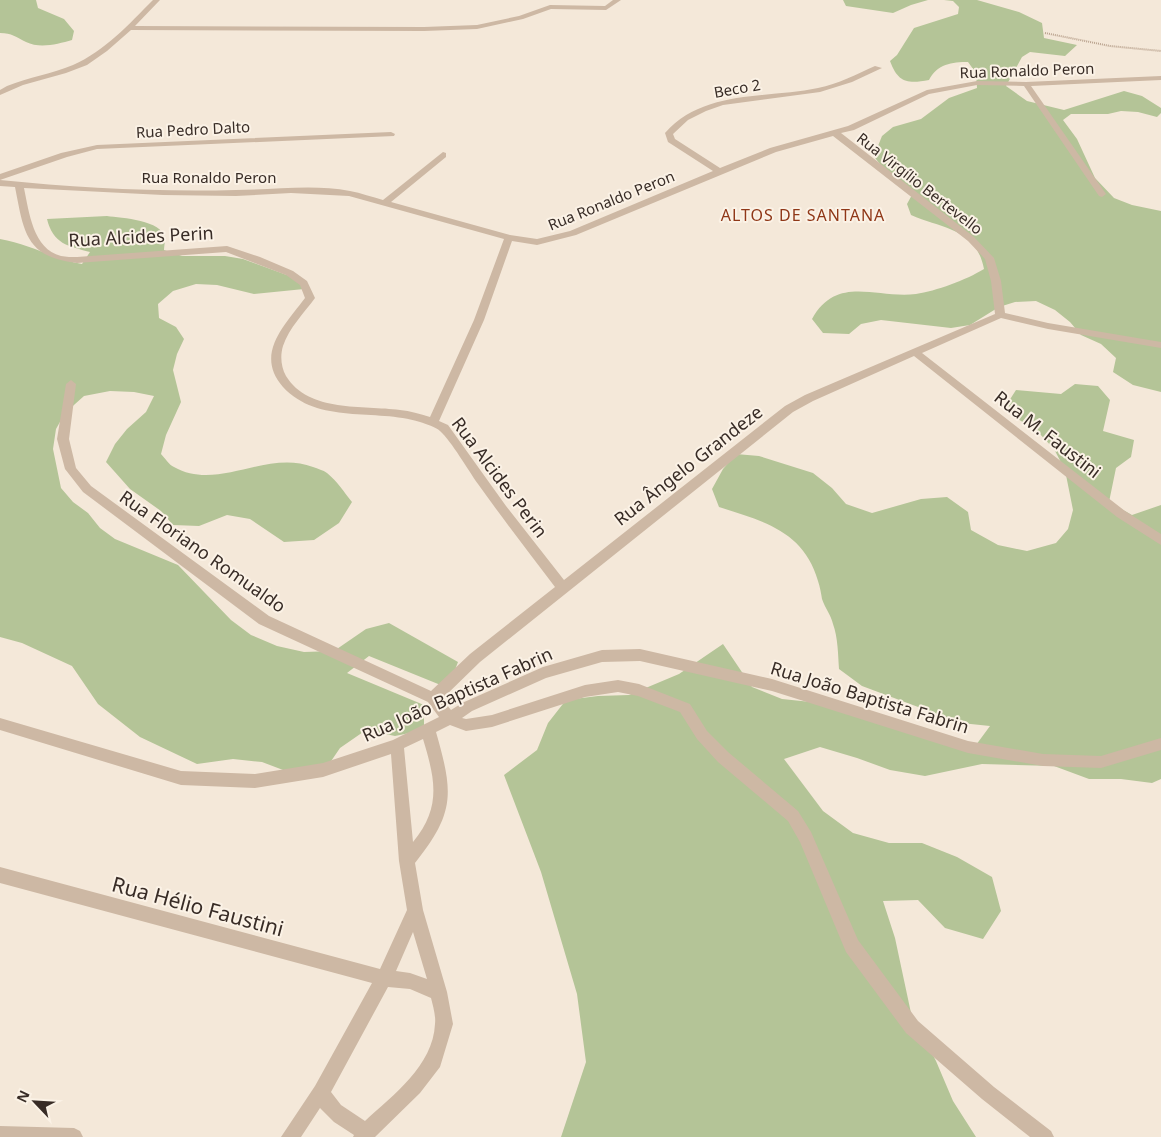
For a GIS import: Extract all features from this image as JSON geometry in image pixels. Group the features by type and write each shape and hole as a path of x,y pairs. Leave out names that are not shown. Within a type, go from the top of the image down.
{"street":[{"path":"0,93 17,84 67,70 83,63 100,52 129,28 157,0"},
{"path":"129,28 452,28 521,18 550,7 606,8 618,0"},
{"name":"Beco 2","path":"719,171 671,140 669,133 678,124 697,111 719,102 822,90 878,68"},
{"name":"Rua Ronaldo Peron","path":"0,183 19,186 162,192 329,191 349,193 509,238 537,242 552,240 572,233 773,150 851,128 927,92 977,83 1026,84 1161,78"},
{"path":"1026,84 1102,194"},
{"name":"Rua Virgílio Bertevello","path":"835,133 977,245 989,258 996,281 1000,314"},
{"name":"Rua Pedro Dalto","path":"0,177 64,155 97,147 391,134"},
{"path":"386,202 443,155"},
{"name":"Rua Alcides Perin","path":"19,186 30,230 36,242 46,252 57,258 77,260 227,249 247,255 294,275 305,284 310,298 281,340 276,352 279,373 288,386 302,397 326,406 407,415 434,421 444,428 502,509 562,587"},
{"path":"434,421 479,320 509,238"},
{"path":"1000,314 1048,326 1161,345"},
{"name":"Rua Ângelo Grandeze","path":"433,698 475,658 562,587 789,409 1000,314"},
{"name":"Rua M. Faustini","path":"915,352 1121,514 1161,540"},
{"name":"Rua Floriano Romualdo","path":"71,384 63,439 71,468 87,489 201,576 264,620 433,698 449,719"},
{"name":"Rua João Baptista Fabrin","path":"0,724 182,778 255,781 323,770 397,745 467,708 542,673 602,656 640,655 772,685 968,747 1043,760 1101,762 1161,744"},
{"path":"449,719 466,724 492,721 585,691 618,686 640,690 685,708 702,735 723,756 793,816 806,837 852,946 912,1027 988,1092 1045,1137"},
{"path":"407,861 427,838 438,817 443,798 442,778 428,730"},
{"path":"321,1092 327,1105 336,1114 365,1135 414,1088 434,1060 444,1024 439,992 415,910 407,861 397,745"},
{"name":"Rua Hélio Faustini","path":"0,875 384,978 410,981 439,992"},
{"path":"278,1137 290,1137 321,1092 384,978 415,910"},
{"path":"0,1135 74,1137"}],"path":[{"path":"1045,33 1110,46 1161,51"}],"green space":[{"path":"0,0 36,0 38,8 64,19 74,31 72,40 55,44 37,45 0,33"},
{"path":"843,0 928,0 893,13 846,6"},
{"path":"944,0 977,0 1019,12 1042,23 1044,38 1077,45 1065,56 1030,52 1022,57 1006,86 1027,101 1064,110 1124,91 1142,96 1161,108 1161,113 1157,117 1138,112 1121,111 1108,114 1071,114 1063,120 1077,139 1095,178 1114,198 1132,205 1161,211 1161,392 1133,385 1113,372 1116,358 1101,344 1081,335 1070,322 1055,310 1036,301 1015,302 999,307 970,325 951,328 881,320 861,324 849,334 823,333 812,319 822,305 833,297 845,293 916,294 951,284 984,269 980,255 974,245 966,238 946,227 911,215 907,204 913,193 883,167 874,156 882,136 893,127 921,119 949,98 977,88 976,73 968,62 946,65 936,70 929,80 910,82 900,78 890,61 897,55 914,28 958,14 959,7 953,1"},
{"path":"107,216 131,219 157,227 165,238 164,250 182,256 225,256 243,259 295,278 304,289 254,294 217,285 196,284 173,291 158,304 159,318 176,327 184,339 177,354 173,370 181,402 166,435 161,454 170,465 191,473 208,475 278,463 295,463 313,467 327,473 352,502 339,523 314,540 284,542 250,519 227,515 199,526 173,525 161,511 130,489 106,462 115,444 127,429 146,412 154,396 134,392 110,391 84,396 65,413 56,429 53,449 61,488 73,502 88,513 100,528 115,539 178,565 231,620 251,635 277,646 304,652 334,651 366,629 389,623 458,662 448,688 369,656 347,673 424,705 424,730 395,736 366,730 340,748 323,773 291,773 262,762 233,759 197,764 140,737 98,704 72,666 22,643 0,637 0,239 22,244 62,259 82,264 90,252 62,243 53,234 47,219"},
{"path":"1075,384 1098,386 1110,400 1103,431 1134,440 1131,457 1116,468 1109,502 1132,515 1161,505 1161,779 1152,783 1121,779 1089,779 1054,766 982,764 925,776 890,770 820,747 784,759 823,811 853,833 889,843 922,843 957,857 992,877 1001,911 983,939 945,928 918,900 883,901 895,938 911,1013 936,1061 953,1101 976,1137 561,1137 586,1062 577,994 541,872 504,775 537,750 548,723 566,700 629,695 679,674 723,644 752,687 782,699 811,702 976,745 990,726 961,723 862,686 839,669 835,629 822,599 819,583 812,564 803,550 780,530 751,517 719,507 712,489 723,469 736,454 759,456 813,473 832,488 846,504 872,513 921,499 947,497 968,512 971,530 998,545 1027,551 1056,543 1068,529 1073,510 1065,470 1054,449 1038,432 1018,419 1007,404 1016,390 1061,394"}],"district":[{"name":"ALTOS DE SANTANA","path":"803,215"}]}
